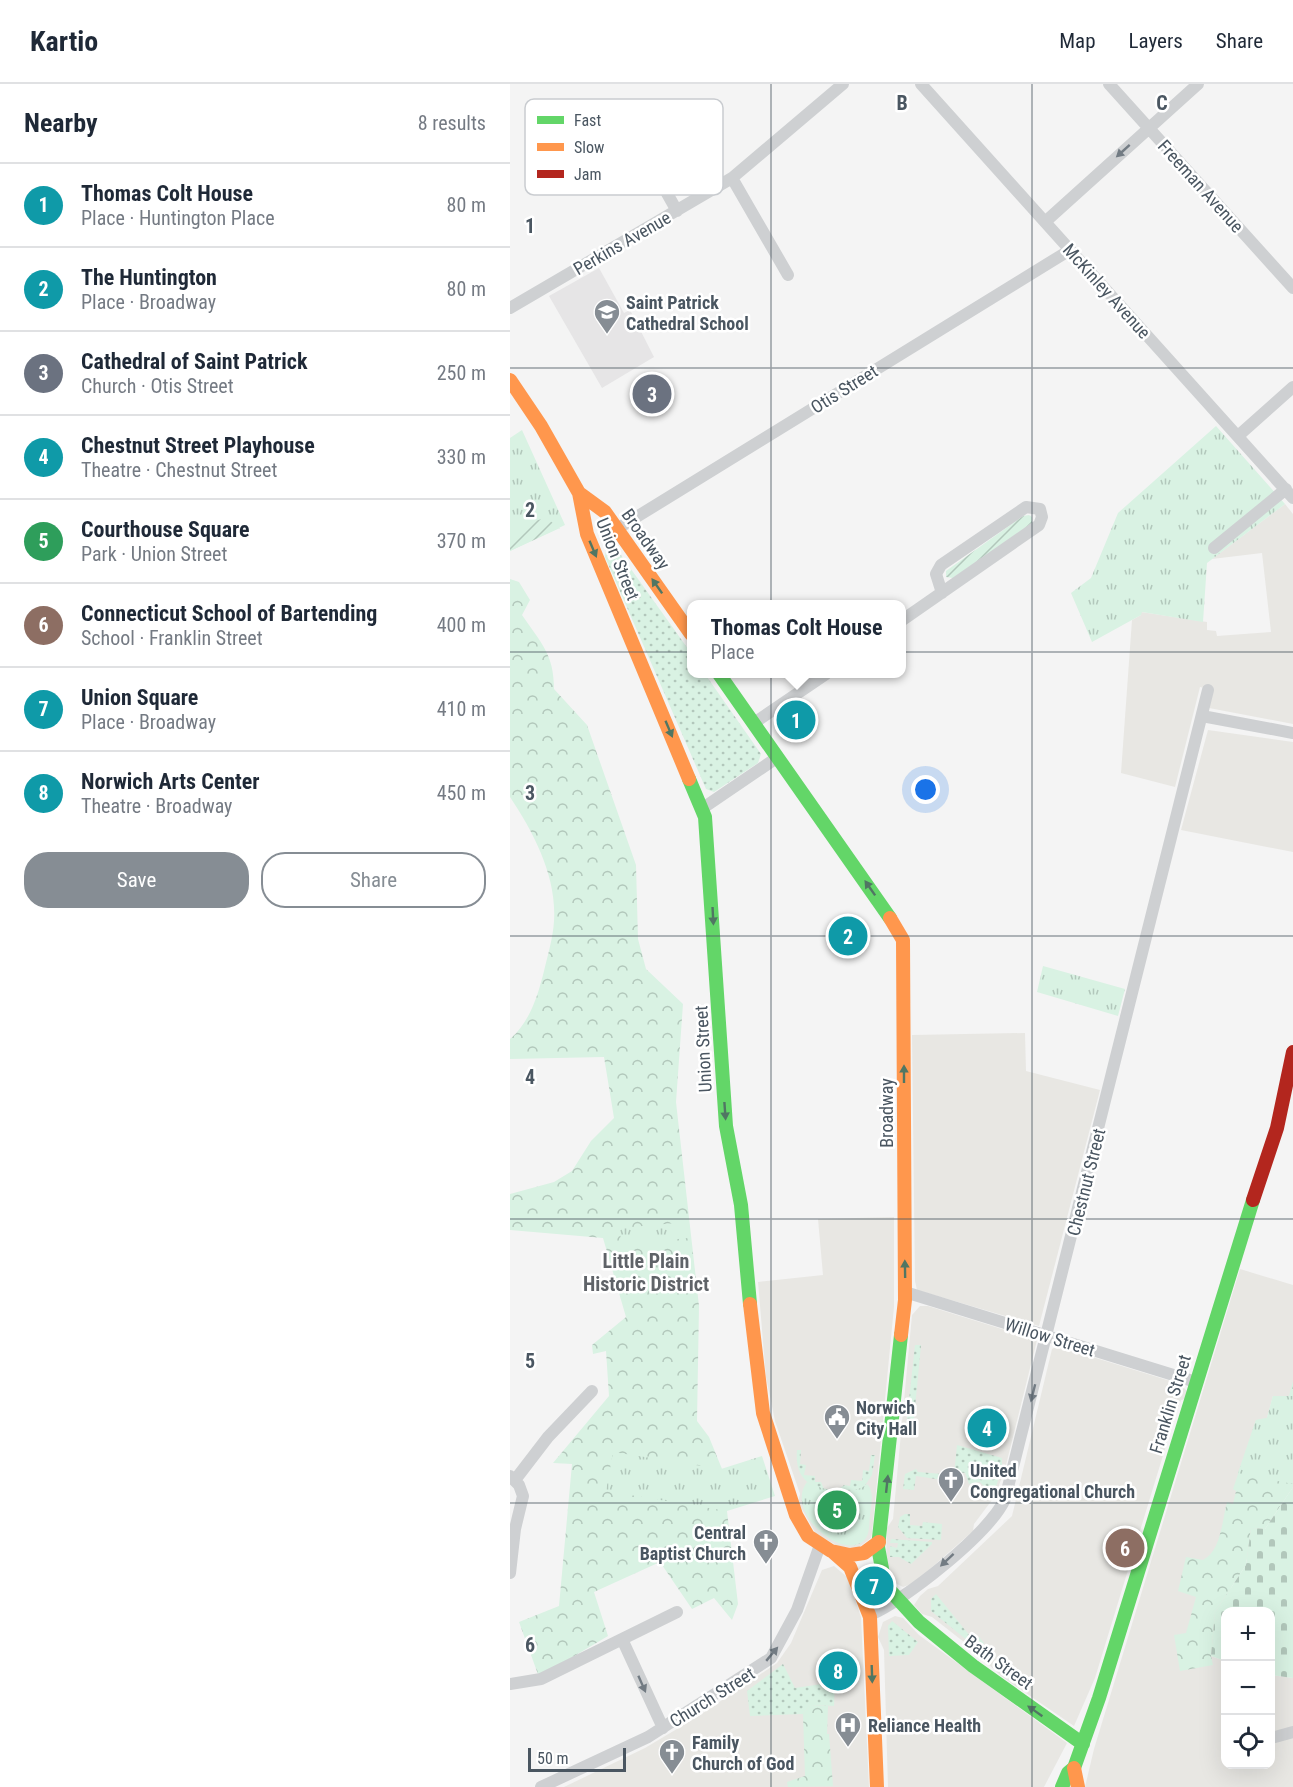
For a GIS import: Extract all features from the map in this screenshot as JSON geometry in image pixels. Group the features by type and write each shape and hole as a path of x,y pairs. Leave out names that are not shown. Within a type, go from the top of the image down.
{"main road":[{"name":"Broadway","path":"510,380 541,426 579,493 601,508 687,628"},
{"name":"Union Street","path":"579,493 586,534 703,808 709,854 726,1126 741,1204 759,1392 795,1515 804,1532 826,1549"},
{"name":"Broadway","path":"722,678 897,927 902,939 905,1292 878,1555 884,1582 899,1602"},
{"name":"Franklin Street","path":"1062,1787 1068,1773 1074,1768 1083,1744 1277,1128 1293,1050"},
{"path":"1277,1128 1293,1121"},
{"path":"826,1549 856,1555 864,1553 879,1542"},
{"path":"826,1549 850,1567 870,1615 877,1787"},
{"name":"Bath Street","path":"899,1602 962,1659 1083,1744"},
{"path":"1074,1768 1078,1787"}],"street":[{"name":"Perkins Avenue","path":"723,183 843,84"},
{"name":"McKinley Avenue","path":"921,84 1289,494"},
{"name":"Freeman Avenue","path":"1109,84 1293,288"},
{"path":"1045,222 1198,84"},
{"path":"732,178 788,275"},
{"path":"668,195 677,211"},
{"name":"Perkins Avenue","path":"510,308 704,195"},
{"name":"Otis Street","path":"617,529 1070,250"},
{"path":"1238,436 1293,387"},
{"path":"1214,548 1289,494"},
{"path":"906,618 942,593 1039,525 1042,517 1040,509 1032,506 1026,507 940,565 936,574 942,593"},
{"path":"754,723 820,678"},
{"name":"Chestnut Street","path":"870,1615 899,1602 920,1586 1001,1508 1014,1471 1208,690"},
{"path":"1202,717 1293,733"},
{"path":"703,808 778,757"},
{"name":"Willow Street","path":"905,1292 1196,1382"},
{"path":"510,1573 515,1529 523,1496 513,1478 592,1391"},
{"name":"Church Street","path":"541,1787 623,1751 663,1728 771,1658 793,1619 826,1549"},
{"path":"510,1684 536,1681 677,1612"},
{"path":"622,1639 663,1728"},
{"path":"1275,1737 1293,1732"}],"shaded area":[{"name":"Saint Patrick Cathedral School","path":"599,268 624,313 630,310 654,357 602,388 549,296"},
{"path":"1285,504 1293,514 1293,724 1209,708 1212,690 1200,687 1175,787 1121,773 1132,620 1141,615 1141,612 1207,622 1207,630 1216,631 1217,636 1271,632 1262,553 1212,559"},
{"path":"1208,730 1293,742 1293,852 1181,830"},
{"path":"1025,1033 1026,1071 1100,1090 1039,1326 917,1290 915,1281 912,1035"},
{"path":"894,1217 894,1307 872,1533 871,1538 858,1548 838,1546 816,1534 798,1502 800,1494 775,1421 766,1377 758,1282 823,1275 818,1219"},
{"path":"1240,1269 1293,1285 1293,1396 1273,1396 1267,1418 1293,1487 1272,1516 1232,1584 1225,1607 1221,1607 1221,1622 1211,1656 1221,1660 1221,1769 1275,1769 1275,1676 1293,1678 1293,1787 1085,1787 1094,1749"},
{"path":"920,1306 928,1306 1037,1340 1005,1469 995,1496 974,1524 973,1531 914,1583 903,1587 893,1582 886,1561 887,1528 893,1519 912,1315"},
{"path":"1057,1346 1180,1384 1187,1391 1186,1399 1181,1400 1176,1413 1095,1678 1074,1726 1001,1676 969,1646 932,1617 922,1614 914,1605 920,1596 928,1589 938,1586 1012,1516 1052,1349"},
{"path":"834,1566 847,1577 861,1617 869,1787 564,1787 645,1748 697,1717 777,1663 791,1643 822,1570"},
{"path":"895,1616 903,1618 919,1635 1067,1743 1044,1787 888,1787 884,1650 878,1637 883,1622"}],"green space":[{"path":"1216,426 1285,504 1207,563 1203,622 1142,612 1141,615 1092,642 1071,593 1091,578 1118,513"},
{"path":"522,430 565,525 510,551 510,438"},
{"path":"1023,516 1032,517 1032,523 953,578 946,577 946,571"},
{"path":"546,518 560,528 510,551 510,541 526,523"},
{"path":"613,544 687,647 687,678 708,678 761,754 758,763 714,792 706,789 605,557 606,548"},
{"path":"510,579 519,582 530,600 522,615 549,658 554,689 587,725 636,865 638,939 646,969 683,1004 676,1102 699,1306 697,1421 709,1437 722,1469 738,1604 732,1620 714,1598 692,1609 660,1562 594,1592 608,1636 539,1677 519,1622 559,1606 572,1464 553,1463 609,1396 606,1351 593,1354 592,1345 626,1317 603,1238 510,1230 510,1194 554,1182 572,1171 591,1141 614,1118 604,1057 510,1059 510,1039 523,1025 539,989 553,934 554,905 552,888 542,856 510,797"},
{"path":"1043,966 1125,989 1118,1016 1037,992"},
{"path":"687,1222 688,1238 621,1245 620,1228"},
{"path":"915,1345 921,1345 913,1429 906,1428"},
{"path":"1293,1381 1293,1487 1265,1529 1251,1528 1246,1565 1215,1612 1211,1656 1213,1665 1180,1671 1174,1635 1186,1633 1196,1597 1178,1591 1186,1557 1203,1560 1214,1550 1220,1535 1227,1502 1233,1504 1236,1491 1233,1489 1256,1420 1267,1418 1273,1396 1289,1396"},
{"path":"1273,1396 1293,1396 1293,1484 1238,1473 1256,1420 1267,1418"},
{"path":"957,1445 1002,1458 1002,1468 993,1496 980,1482 969,1484 965,1473 958,1472 956,1482 916,1476 914,1490 903,1489 905,1474 916,1469 918,1472 954,1475"},
{"path":"797,1450 801,1450 800,1464 806,1465 804,1475 815,1476 815,1482 821,1482 824,1489 811,1484 802,1476 797,1464"},
{"path":"613,1452 721,1469 762,1456 775,1496 727,1511 606,1491"},
{"path":"871,1455 875,1455 872,1475 864,1487 852,1491 838,1490 844,1485 850,1486 851,1480 862,1481 863,1470 869,1471"},
{"path":"807,1482 820,1487 846,1491 861,1488 867,1484 872,1498 866,1538 857,1545 845,1545 820,1532 803,1508 802,1494"},
{"path":"1293,1487 1293,1678 1275,1676 1275,1607 1221,1607 1221,1660 1211,1656 1215,1612 1246,1565 1251,1528 1265,1529"},
{"path":"910,1514 910,1525 922,1526 923,1522 942,1524 941,1540 907,1538 898,1527 900,1517"},
{"path":"891,1539 932,1542 932,1544 911,1564 899,1557 890,1557 890,1546 897,1548 898,1543 890,1543"},
{"path":"936,1594 974,1641 979,1637 984,1643 978,1649 931,1611 931,1599"},
{"path":"892,1621 918,1642 909,1655 889,1656 888,1626"},
{"path":"783,1664 795,1688 835,1682 834,1706 810,1705 803,1714 750,1716 747,1691"},
{"path":"810,1705 828,1706 827,1734 829,1734 833,1786 788,1787 787,1782 805,1776 803,1714"}],"traffic: fast":[{"path":"722,678 890,918"},
{"path":"689,779 705,817 726,1126 741,1205 750,1304"},
{"path":"1062,1787 1068,1773 1074,1768 1099,1698 1253,1200"},
{"path":"901,1335 878,1547 885,1585 919,1622 973,1666 1083,1744"}],"traffic: slow":[{"path":"510,380 541,426 579,493 605,512 687,628"},
{"path":"579,493 587,534 689,779"},
{"path":"890,918 903,940 905,1300 901,1335"},
{"path":"750,1304 763,1413 796,1515 808,1536 831,1551 850,1555 864,1553 879,1542"},
{"path":"833,1552 850,1567 870,1617 877,1787"},
{"path":"1074,1768 1078,1787"}],"traffic: jam":[{"path":"1253,1200 1277,1128 1293,1052"}],"place":[{"name":"Saint Patrick Cathedral School","path":"607,335"},
{"name":"Cathedral of Saint Patrick","path":"652,394"},
{"name":"Thomas Colt House","path":"796,720"},
{"name":"The Huntington","path":"848,936"},
{"name":"Chestnut Street Playhouse","path":"987,1428"},
{"name":"Norwich City Hall","path":"837,1440"},
{"name":"United Congregational Church","path":"951,1503"},
{"name":"Courthouse Square","path":"837,1510"},
{"name":"Connecticut School of Bartending","path":"1125,1548"},
{"name":"Central Baptist Church","path":"766,1565"},
{"name":"Union Square","path":"874,1586"},
{"name":"Norwich Arts Center","path":"838,1671"},
{"name":"Reliance Health","path":"848,1748"},
{"name":"Family Church of God","path":"672,1775"}],"district":[{"name":"Little Plain Historic District","path":"646,1272"}]}
